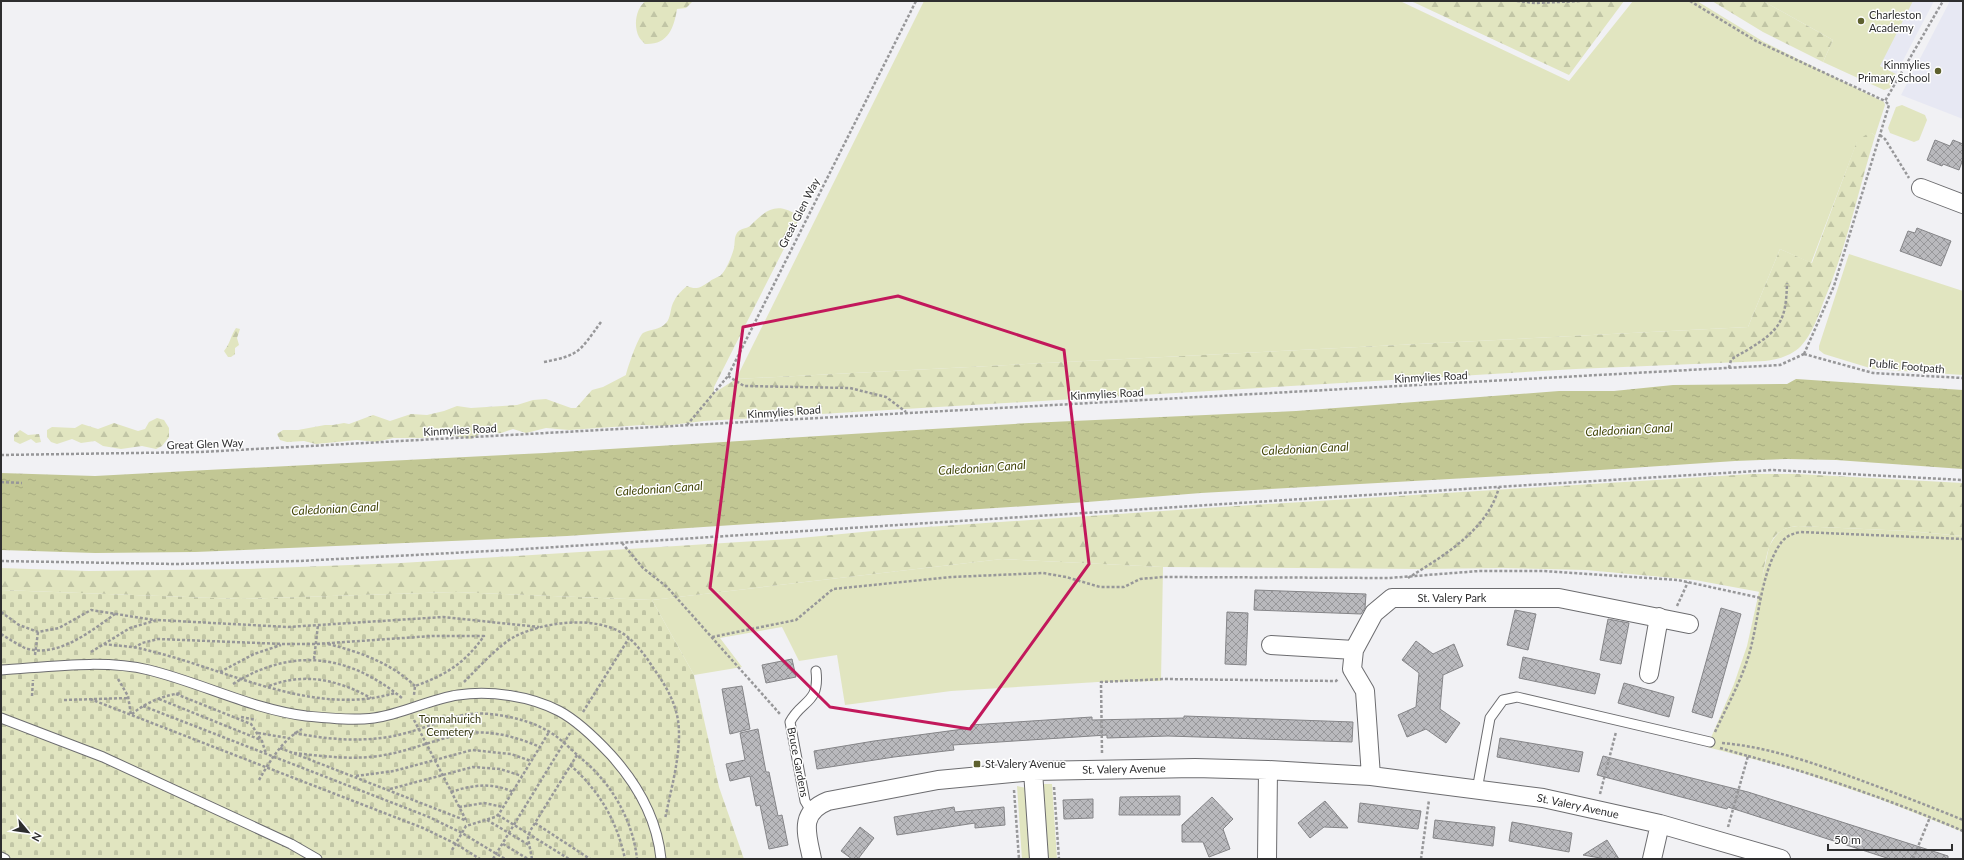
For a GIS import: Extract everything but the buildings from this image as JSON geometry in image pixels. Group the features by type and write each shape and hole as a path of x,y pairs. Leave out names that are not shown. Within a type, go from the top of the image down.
{"street":[{"path":"1921,188 1963,204"},
{"name":"St. Valery Park","path":"1354,650 1374,613 1392,598 1559,598 1689,624"},
{"path":"1649,674 1665,618"},
{"path":"1271,645 1354,650 1352,669 1365,692 1371,776"},
{"name":"St. Valery Avenue","path":"811,811 818,805 828,801 938,780 1033,771 1103,769 1268,770 1371,776 1543,798 1660,824 1781,859"},
{"path":"1267,859 1268,770"},
{"path":"1033,771 1039,859"},
{"name":"Bruce Gardens","path":"811,811 806,821 812,859"},
{"path":"1652,859 1660,824"}],"lane":[{"path":"1,670 103,665 129,666 150,670 275,710 305,716 374,718 448,697 477,693 503,695 531,701 558,711 576,723 605,749 627,773 650,812 659,838 661,859"},
{"name":"Bruce Gardens","path":"811,811 805,801 790,722 794,714 814,695 817,683 816,671"},
{"path":"1477,790 1490,718 1503,700 1516,697 1710,742"},
{"path":"1,718 103,757 290,844 317,859"},
{"path":"1,857 6,859"}],"path":[{"name":"Great Glen Way","path":"686,426 728,376 916,1"},
{"path":"1517,1 1534,3 1582,1"},
{"path":"1690,1 1756,41 1889,105 1834,286 1804,354"},
{"path":"1885,102 1943,1"},
{"path":"1880,134 1885,138 1911,183 1921,188"},
{"path":"1729,368 1731,360 1761,341 1778,326 1783,317 1787,283"},
{"path":"544,362 571,356 578,352 600,322"},
{"name":"Kinmylies Road","path":"408,441 906,412 1182,399 1780,365 1804,354"},
{"name":"Public Footpath","path":"1804,354 1873,373 1963,378"},
{"path":"728,376 744,386 850,388 886,398 906,412"},
{"name":"Great Glen Way","path":"1,456 201,452 408,441"},
{"path":"1,561 176,564 299,561 622,543 1773,470 1963,480"},
{"path":"1,482 22,483"},
{"path":"1408,578 1447,553 1478,525 1496,498 1499,487"},
{"path":"1710,742 1742,674 1751,648 1761,598 1777,549 1789,534 1801,532 1963,539"},
{"path":"622,543 643,568 667,587 785,719 790,722"},
{"path":"712,637 796,620 833,589 952,577 1043,573 1066,577 1100,587 1124,587 1140,579 1164,578 1408,578 1479,571 1543,571 1678,580 1761,598"},
{"path":"1665,618 1688,582"},
{"path":"1,612 19,624 38,632 59,628 91,610 157,620 176,620 265,627 443,617 539,628"},
{"path":"1,634 25,648 46,650 58,648 73,641 116,614"},
{"path":"65,667 130,628 157,620"},
{"path":"448,697 512,638 550,625 590,623 609,626 629,638 643,653 671,696 677,715 678,747 665,821"},
{"path":"314,659 318,625"},
{"path":"134,648 142,643 158,639 316,644 432,636 484,636 476,647 455,668 415,686"},
{"path":"493,859 629,638"},
{"path":"325,643 367,655 394,670 415,686"},
{"path":"103,644 134,648 172,657 268,687 322,697 345,699 371,698 395,693"},
{"path":"220,673 254,654 284,644"},
{"path":"219,693 241,679 260,670 278,664 314,659 348,668 382,683 410,708 418,729 469,825"},
{"path":"103,665 122,682 129,698 132,715"},
{"path":"1103,769 1101,682 1164,679 1336,681 1352,669"},
{"path":"268,687 288,680 307,678 339,684 371,698"},
{"path":"132,715 143,706 158,698 186,692 190,684"},
{"path":"410,708 415,686"},
{"path":"176,694 251,724 258,733 266,754"},
{"path":"64,700 129,698"},
{"path":"158,698 262,741"},
{"path":"90,699 423,828 456,844 480,859"},
{"path":"143,706 429,817 462,833 505,859"},
{"path":"294,733 339,739 375,739 418,729 465,715 486,714 529,722 549,732 564,743 602,778 617,800 628,823 636,849 637,859"},
{"path":"259,780 273,757 288,738 294,733 323,717"},
{"path":"1597,810 1608,761 1619,722"},
{"path":"452,850 462,833 469,825 498,815 549,732"},
{"path":"258,733 288,738"},
{"path":"294,753 363,758 379,756 427,745 465,733 484,733 520,739 540,747"},
{"path":"1710,742 1710,745 1822,778 1930,817 1963,831"},
{"path":"1710,742 1738,745 1788,756 1833,770 1963,820"},
{"path":"280,748 390,789 467,821"},
{"path":"355,776 388,772 435,761 472,750 511,754 531,761"},
{"path":"532,859 529,833 577,755"},
{"path":"1724,842 1748,756"},
{"path":"570,765 597,793 609,812 617,829 625,859"},
{"path":"390,789 473,767 486,767 522,776"},
{"path":"1053,770 1059,859"},
{"path":"1013,773 1019,859"},
{"path":"1420,859 1431,784"},
{"path":"451,792 484,785 513,792"},
{"path":"459,808 484,803 503,807"},
{"path":"498,815 515,824 569,859"},
{"path":"1913,859 1930,817"},
{"path":"486,820 530,845"},
{"path":"535,823 590,859"},
{"path":"503,844 528,859"}],"highlighted area":[{"path":"898,296 1064,350 1089,564 970,729 830,707 710,588 743,327"}],"shaded area":[{"name":"Charleston Academy","path":"1763,1 1934,1 1896,74"},
{"name":"Kinmylies Primary School","path":"1950,1 1963,1 1963,119 1901,95"}],"green space":[{"path":"646,1 693,1 686,8 677,9 672,29 664,38 653,44 645,44 637,33 636,17 640,8"},
{"path":"924,1 1400,1 1569,81 1633,1 1697,1 1764,42 1884,102 1885,105 1875,136 1872,133 1857,142 1811,263 1780,249 1748,327 736,379"},
{"path":"1411,1 1624,1 1569,75"},
{"path":"1712,1 1763,1 1833,40 1823,62 1763,32"},
{"name":"Charleston Academy","path":"1763,1 1913,1 1880,66 1896,74 1890,88 1884,90 1823,62 1833,40"},
{"path":"1902,105 1925,115 1927,120 1919,140 1914,142 1890,133 1888,128 1896,107"},
{"path":"1872,133 1875,136 1845,241 1831,283 1814,325 1805,341 1793,352 1780,358 1765,361 1576,369 704,421 663,426 642,425 569,430 546,428 526,433 513,429 501,433 480,434 471,439 448,435 422,438 393,438 376,442 357,440 316,444 304,441 287,442 280,440 277,434 283,430 298,430 344,423 349,424 373,415 390,421 411,414 427,415 457,406 471,408 517,405 533,400 546,399 571,408 576,408 592,390 603,387 626,375 638,340 643,333 661,327 666,323 669,319 674,300 687,286 693,288 700,287 722,274 732,255 735,236 738,231 750,226 767,211 779,208 792,212 800,217 714,387 714,393 736,379 1748,327 1780,249 1812,263 1857,141 1867,134"},
{"path":"1849,254 1963,291 1963,375 1873,369 1824,354 1819,350"},
{"path":"236,328 240,329 237,338 239,345 235,348 235,354 228,357 224,351"},
{"path":"157,418 164,420 169,428 169,437 162,446 156,449 142,446 121,449 103,446 95,441 81,443 72,439 57,444 51,442 47,437 47,430 52,427 75,428 82,424 98,429 114,423 138,431 145,429 149,422"},
{"path":"20,430 28,435 39,434 41,442 36,443 31,439 20,444 14,441 14,435"},
{"path":"1752,474 1797,474 1963,483 1963,536 1908,531 1798,526 1790,527 1782,530 1773,538 1768,552 1760,592 1695,580 1586,570 1502,568 1424,569 1163,567 1002,559 652,600 455,592 240,599 1,590 1,568 89,571 248,569 401,563 790,539 883,530 1221,507"},
{"path":"1798,526 1908,531 1963,536 1963,832 1882,800 1791,769 1707,747 1734,684 1747,646 1769,547 1777,534 1787,528"},
{"path":"1002,559 1163,567 1161,681 1098,682 951,691 845,705 837,655 799,661 782,627 720,638 742,667 694,675 652,600"},
{"name":"Tomnahurich Cemetery","path":"1,590 240,599 455,592 652,600 694,675 719,787 744,859 1,859"},
{"path":"1052,784 1057,859 1045,859 1042,785"},
{"path":"1017,786 1026,788 1033,859 1022,859"}],"water":[{"name":"Caledonian Canal","path":"1796,379 1963,390 1963,469 1836,460 1787,459 1735,461 1555,473 1201,493 1087,502 567,536 195,552 95,553 1,550 1,473 95,476 545,453 1029,423 1296,411 1559,391 1614,391 1673,385 1787,384"}],"place":[{"name":"Charleston Academy","path":"1861,21"},
{"name":"Kinmylies Primary School","path":"1938,71"},
{"name":"St Valery Avenue","path":"977,764"}]}
